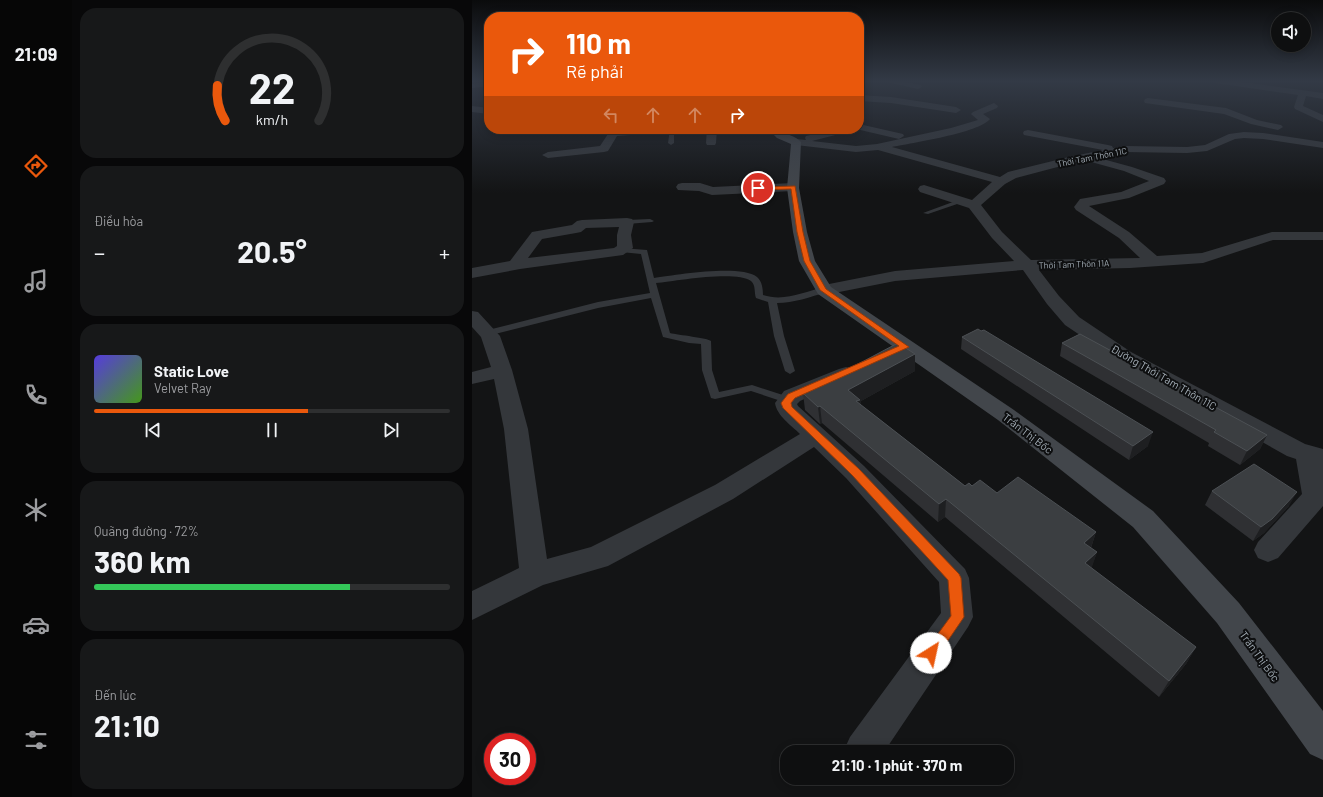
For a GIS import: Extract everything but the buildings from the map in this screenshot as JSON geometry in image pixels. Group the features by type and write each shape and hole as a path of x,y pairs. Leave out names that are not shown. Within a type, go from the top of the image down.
{"street":[{"path":"779,134 796,142 856,149 877,147 953,130 981,122 985,118"},
{"path":"1244,118 1254,122 1287,128"},
{"path":"864,128 899,136"},
{"path":"1028,133 1124,149 1130,135"},
{"path":"548,155 604,149 613,134"},
{"path":"711,143 712,134"},
{"path":"796,142 828,134"},
{"name":"Thới Tam Thôn 11C","path":"974,205 1001,181 1012,175 1124,149 1186,150 1207,148 1233,136 1244,135 1263,136 1323,145"},
{"name":"Trần Thị Bốc","path":"796,142 793,187 800,232 807,261 824,290 886,355 1006,415 1143,520 1228,613 1323,741"},
{"path":"877,147 1001,181"},
{"path":"1085,157 1128,169 1160,181 1124,195 1085,202 1081,207 1124,235 1153,261"},
{"path":"682,187 700,187 712,191 793,187"},
{"path":"924,189 974,205 997,235 1027,266"},
{"path":"472,273 515,265 618,252 624,250 624,235 627,222 582,224 576,229 538,234 535,236 515,265"},
{"name":"Thới Tam Thôn 11A","path":"824,290 895,276 1027,266 1203,258 1272,236 1323,236"},
{"name":"Đường Thới Tam Thôn 11C","path":"1027,266 1053,300 1072,321 1124,356 1296,450 1315,456"},
{"path":"476,319 490,336 502,370 516,428 534,575"},
{"path":"867,745 957,617 954,578 855,472 788,408 786,403 792,396 886,355"},
{"path":"472,378 502,370"},
{"path":"472,606 534,575 598,557 724,492 816,435"},
{"path":"1268,550 1315,497 1312,475 1315,456"}],"lane":[{"path":"671,134 671,143"},
{"path":"926,213 961,201"},
{"path":"627,222 650,221"},
{"path":"624,250 644,252 654,295 666,335 689,340 706,341 707,370 714,396 752,388 788,400"},
{"path":"651,281 717,274 746,275 754,279 759,286 759,296 772,301 788,301 824,290"},
{"path":"476,319 598,305 654,295"},
{"path":"772,301 779,336 790,371"}],"route":[{"path":"758,188 793,187 800,232 807,261 824,290 905,347 792,396 786,403 788,408 855,472 954,578 957,617 931,653"}]}
